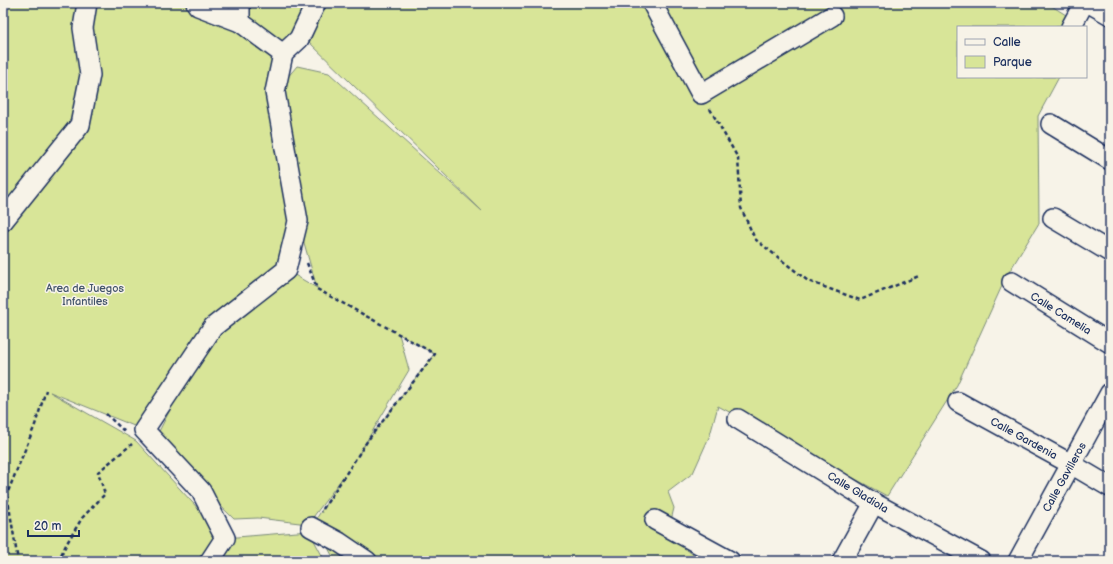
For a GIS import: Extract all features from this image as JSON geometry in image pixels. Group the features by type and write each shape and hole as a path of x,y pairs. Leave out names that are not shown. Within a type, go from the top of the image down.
{"street":[{"path":"3,221 80,125 90,75 82,28 87,3"},
{"path":"196,3 198,6 240,22 282,54"},
{"path":"240,3 240,22"},
{"path":"210,561 225,538 201,491 144,430 213,327 286,270 298,222 275,92 282,54 299,39 316,3"},
{"path":"652,3 701,94 832,16"},
{"path":"1072,26 1084,3"},
{"path":"1089,3 1110,15"},
{"path":"1051,124 1110,160"},
{"path":"1053,218 1110,252"},
{"name":"Calle Camelia","path":"1012,282 1110,343"},
{"name":"Calle Gavilleros","path":"1018,561 1110,393"},
{"name":"Calle Gardenia","path":"958,402 1110,487"},
{"name":"Calle Gladiola","path":"738,419 874,503 981,561"},
{"path":"842,561 874,503"},
{"path":"655,520 730,561"},
{"path":"311,527 339,542 367,561"}],"path":[{"path":"701,94 738,158 741,208 755,239 808,281 860,300 919,276"},
{"path":"304,257 317,290 435,354 368,440 311,527"},
{"path":"3,504 46,390"},
{"path":"106,414 131,437"},
{"path":"58,561 82,518 105,494 98,472 136,441"},
{"path":"7,494 18,561"}],"green space":[{"name":"Area de Juegos Infantiles","path":"3,3 191,3 233,28 274,57 276,91 297,66 329,73 482,211 307,40 323,3 1047,3 1083,26 957,26 957,78 1058,78 1038,116 1039,223 1006,277 957,385 887,496 718,406 710,435 693,473 668,492 674,508 668,533 700,561 365,561 311,527 343,477 308,524 258,518 234,519 154,441 207,338 144,430 50,392 136,441 225,538 309,531 325,561 3,561","holes":["298,222 317,288 286,270","399,334 434,354 368,440 357,457 409,370"]},
{"path":"247,3 310,3 286,46 251,21"},
{"path":"324,540 358,561 335,561"}]}
